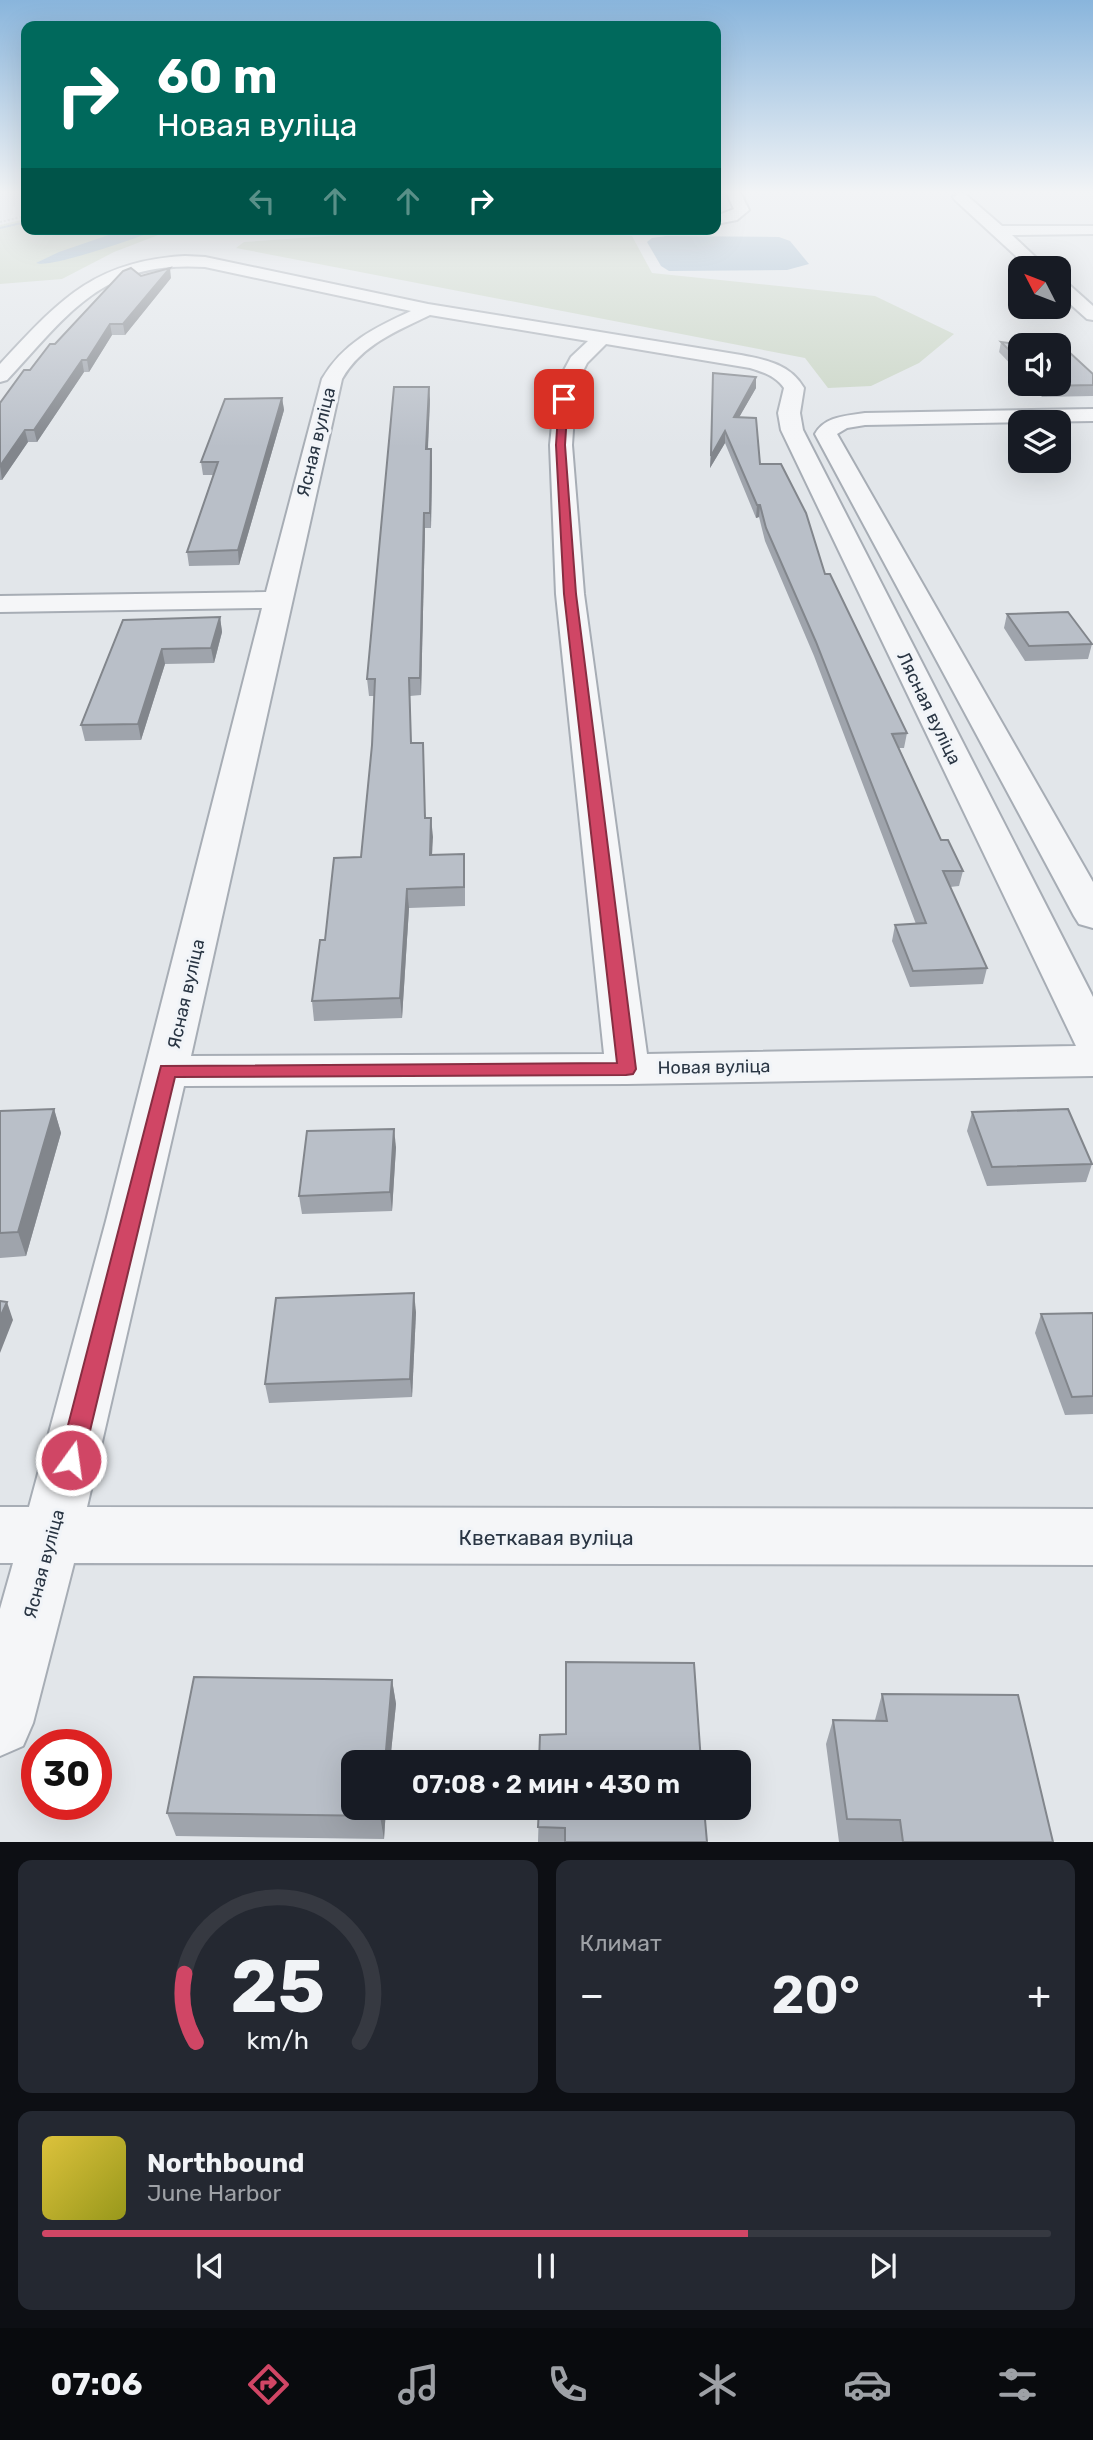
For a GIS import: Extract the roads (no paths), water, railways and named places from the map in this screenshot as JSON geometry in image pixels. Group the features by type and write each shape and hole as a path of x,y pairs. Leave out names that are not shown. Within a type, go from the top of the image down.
{"street":[{"path":"0,376 56,314 78,296 115,276"},
{"path":"271,276 428,309 601,338"},
{"path":"1071,296 1093,316"},
{"name":"Ясная вуліца","path":"0,1723 26,1536 168,1071 277,600 335,372 346,358 365,342 428,309"},
{"path":"601,338 578,361 566,386 561,445 570,594 626,1069"},
{"name":"Лясная вуліца","path":"601,338 749,362 785,376 794,388 789,413 792,430 1093,1040"},
{"path":"1093,415 877,418 841,423 828,430 827,438 1093,916"},
{"path":"0,604 277,600"},
{"name":"Новая вуліца","path":"168,1071 626,1069 1093,1060"},
{"name":"Кветкавая вуліца","path":"26,1536 1093,1537"}]}
